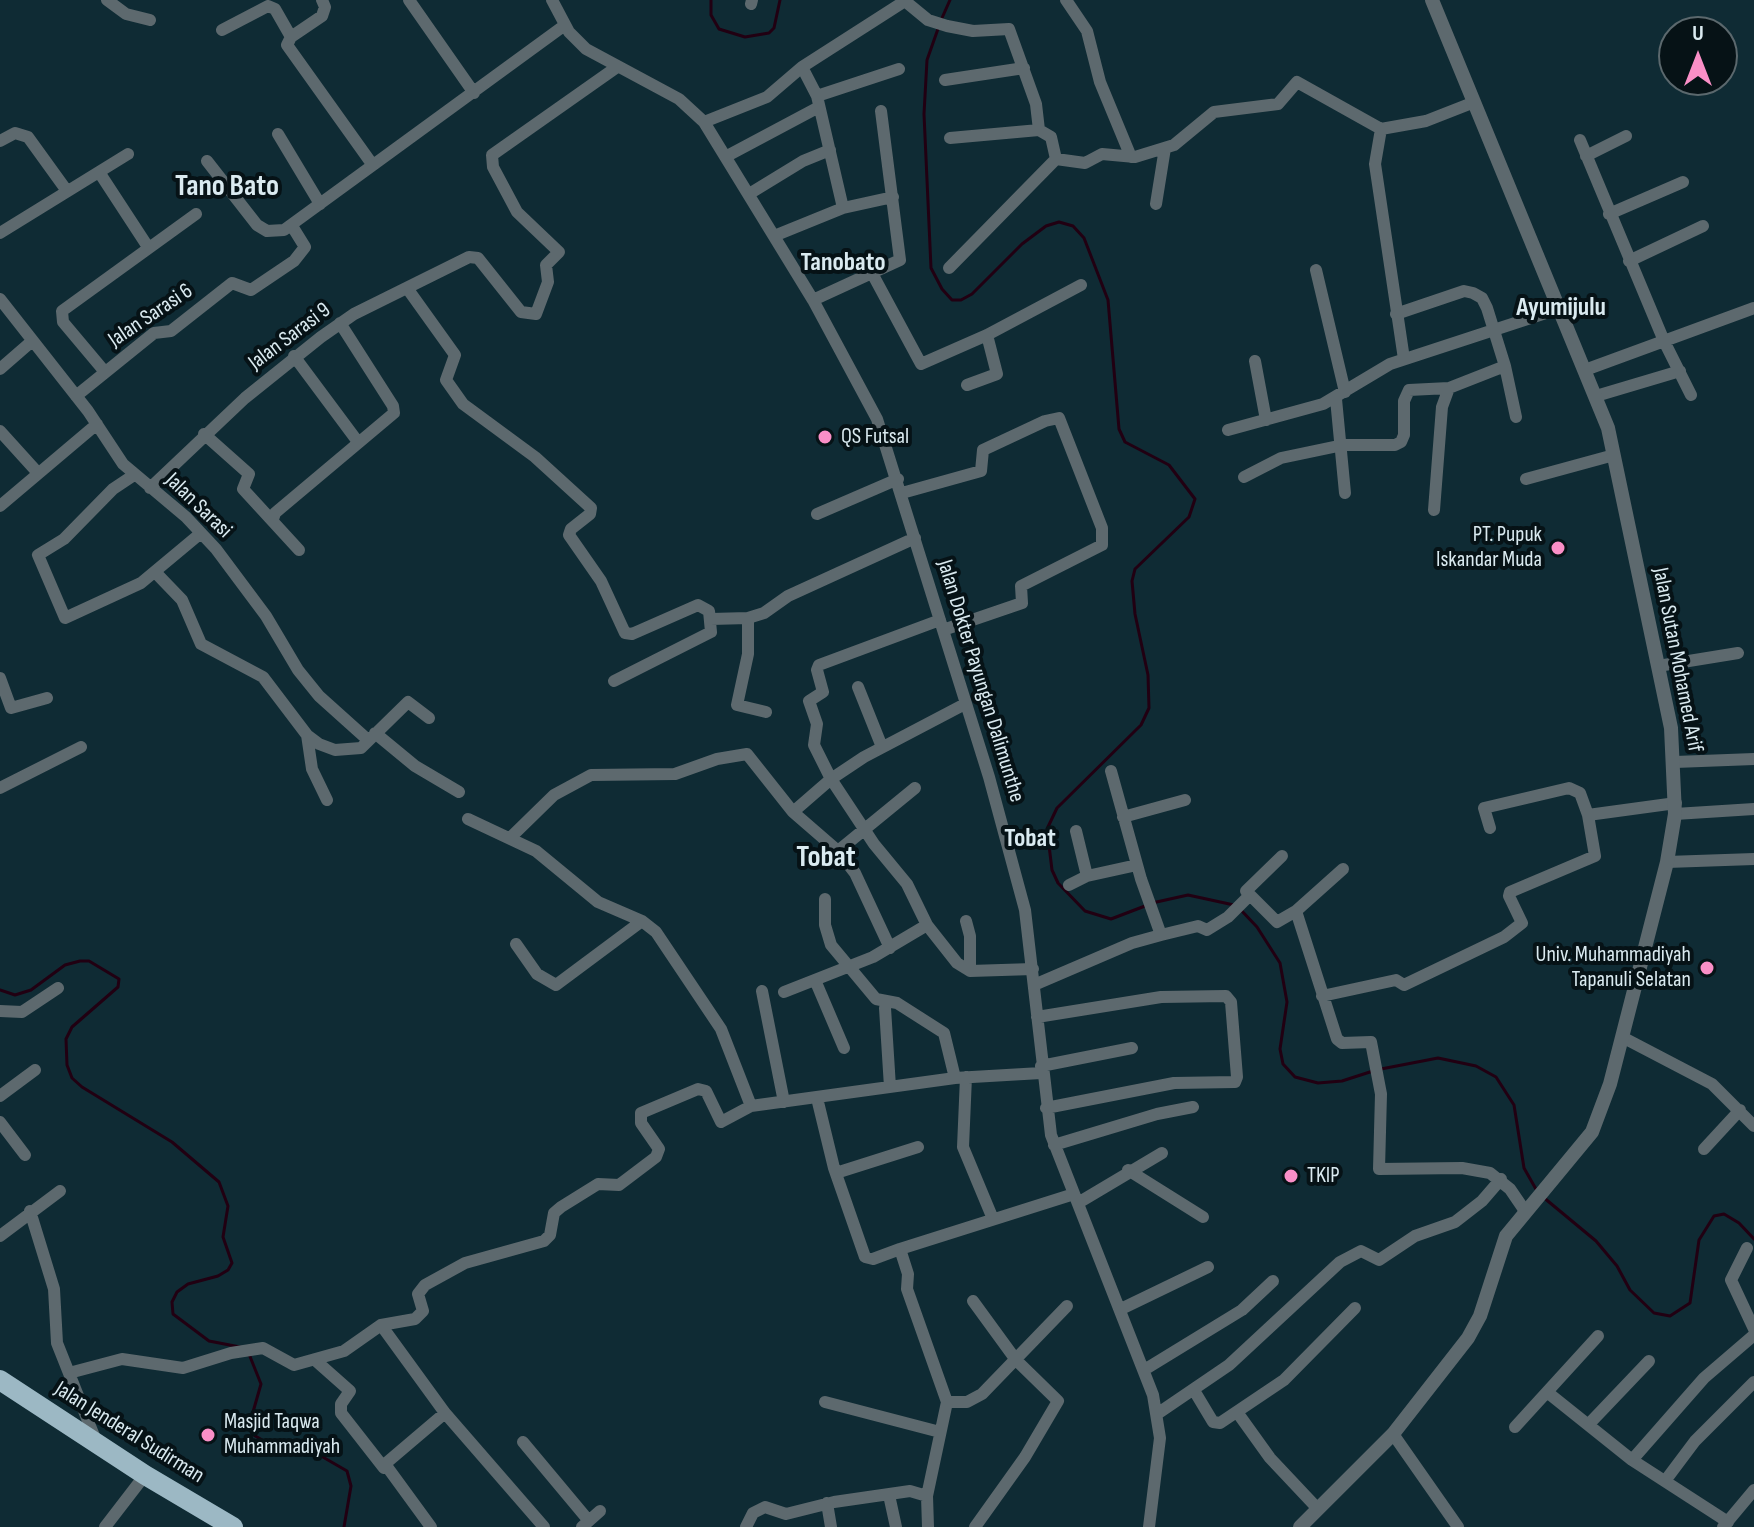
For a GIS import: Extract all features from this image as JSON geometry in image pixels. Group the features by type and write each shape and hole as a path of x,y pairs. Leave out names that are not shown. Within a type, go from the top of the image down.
{"highway":[{"name":"Jalan Jenderal Sudirman","path":"0,1380 145,1475 233,1527"}],"street":[{"path":"107,0 126,14 150,20"},
{"path":"322,0 325,10 322,16 291,37 287,45 372,164"},
{"path":"409,0 474,93"},
{"name":"Jalan Dokter Payungan Dalimunthe","path":"552,0 565,25 586,49 679,99 704,122 864,390 898,479 1022,896 1033,969 1041,1070 1054,1145 1121,1309 1157,1414 1159,1451 1149,1527"},
{"path":"1066,0 1087,31 1100,82 1131,157"},
{"name":"Jalan Sutan Mohamed Arif","path":"1300,1527 1393,1434 1475,1328 1501,1245 1592,1132 1622,1037 1667,862 1675,808 1675,762 1614,455 1596,396 1472,103 1432,0"},
{"path":"704,122 767,97 802,67 905,1 928,20 947,26 973,31 1009,29 1036,104 1039,130"},
{"path":"222,30 268,6 275,9 291,37"},
{"path":"207,161 257,225 272,232 292,226 372,164 565,25"},
{"name":"Jalan Sarasi 9","path":"150,488 204,434 294,356 340,323 469,257 478,258 521,312 536,314 548,282 546,265 559,252 517,212 493,167 492,155 617,67"},
{"path":"802,67 818,101 843,208"},
{"path":"945,80 1024,68"},
{"path":"727,156 818,101 899,69"},
{"path":"1056,159 1085,163 1102,154 1131,157 1165,148 1190,134 1206,115 1229,108 1278,104 1294,84 1301,82 1351,111 1363,122 1381,129 1426,121 1472,103"},
{"path":"813,300 873,275 900,258 881,111"},
{"path":"1381,129 1375,164 1404,359"},
{"path":"950,138 1039,130 1051,137 1056,159"},
{"path":"0,141 21,133 67,191"},
{"path":"278,134 320,204"},
{"path":"1586,156 1626,136"},
{"path":"1580,140 1629,261 1691,395"},
{"path":"1156,204 1165,148"},
{"path":"749,194 803,161 830,150"},
{"path":"0,233 128,154"},
{"path":"949,268 1056,159"},
{"path":"99,172 148,247"},
{"path":"1609,214 1683,182"},
{"path":"774,236 843,208 893,197"},
{"path":"105,372 63,322 61,313 196,214"},
{"name":"Jalan Sarasi 6","path":"76,396 154,333 171,331 232,283 251,290 294,261 305,247 292,226"},
{"path":"1629,261 1703,226"},
{"path":"1316,270 1341,395 1345,493"},
{"path":"873,275 919,363 987,335 1081,285"},
{"path":"407,288 455,355 446,380 463,404 535,457 591,508 590,514 571,529 569,535 601,581 625,633 632,634 698,605 705,606 711,619 711,632 614,681"},
{"path":"1396,314 1464,291 1482,298 1505,366 1516,417"},
{"name":"Jalan Sarasi","path":"0,299 97,424 115,454 134,475 201,533 266,616 298,670 319,696 372,737 459,792"},
{"path":"1585,370 1754,308"},
{"path":"1228,430 1341,395 1363,378 1404,359 1558,309"},
{"path":"273,519 275,513 394,409 340,323"},
{"path":"967,385 997,374 987,335"},
{"path":"0,369 31,342"},
{"path":"294,356 358,442"},
{"path":"1255,361 1266,420"},
{"path":"1244,477 1281,458 1343,445 1395,445 1401,442 1404,401 1409,390 1449,388 1505,366"},
{"path":"1596,396 1680,371"},
{"path":"1434,510 1442,407 1449,388"},
{"path":"902,493 981,471 983,450 1045,421 1059,418 1102,528 1102,545 1021,586 1022,603 942,625 817,667 824,690 809,701 817,724 813,741 831,779 907,884 927,925 957,963 970,971 1033,969"},
{"path":"0,506 97,424"},
{"path":"0,431 38,473"},
{"path":"204,434 249,474 242,487 299,550"},
{"path":"1526,479 1614,455"},
{"path":"134,475 113,489 64,539 41,552 39,560 65,618 120,595 156,573 201,533"},
{"path":"817,514 898,479"},
{"path":"711,619 748,618 915,538"},
{"path":"156,573 182,600 201,644 269,682 307,735 335,750 356,750 408,702 429,718"},
{"path":"748,618 747,663 737,705 766,712"},
{"path":"1658,666 1738,653"},
{"path":"0,678 6,711 47,698"},
{"path":"858,687 882,747"},
{"path":"793,812 831,779 882,747 965,704"},
{"path":"307,735 312,769 327,800"},
{"path":"0,788 81,747"},
{"path":"511,837 546,801 591,775 675,774 717,759 747,754 793,812 838,851 866,891 890,948"},
{"path":"1675,762 1754,759"},
{"path":"1111,771 1146,895 1161,935"},
{"path":"838,851 915,788"},
{"path":"1322,996 1396,980 1404,985 1504,937 1522,923 1510,892 1595,856 1588,815 1580,793 1569,788 1484,808 1490,828"},
{"path":"1123,817 1185,800"},
{"path":"1588,815 1675,808 1754,809"},
{"path":"468,819 536,851 598,902 642,921 669,947 721,1029 751,1106"},
{"path":"1076,831 1087,876"},
{"path":"1034,985 1120,947 1198,926 1207,930 1242,903 1248,886 1282,856"},
{"path":"1667,862 1754,859"},
{"path":"1069,885 1087,876 1137,865"},
{"path":"1242,903 1277,922 1296,911 1343,869"},
{"path":"825,899 827,939 876,999 897,1003 944,1033 960,1078 963,1147 993,1219"},
{"path":"1296,911 1339,1042 1371,1042 1379,1071 1379,1169 1462,1168 1490,1173 1501,1179 1528,1208"},
{"path":"516,944 537,974 556,985 642,921"},
{"path":"966,921 970,936 970,971"},
{"path":"784,992 890,948 927,925"},
{"path":"815,980 844,1048"},
{"path":"0,1011 22,1012 58,988"},
{"path":"762,991 784,1102"},
{"path":"1037,1017 1161,997 1226,996 1231,1002 1236,1081 1174,1083 1046,1108"},
{"path":"885,1008 890,1087"},
{"path":"1622,1037 1712,1084 1754,1126"},
{"path":"69,1373 122,1359 183,1368 231,1353 263,1348 294,1365 357,1344 381,1325 415,1319 423,1311 420,1288 465,1263 544,1241 550,1235 554,1213 561,1207 598,1184 619,1185 656,1157 659,1149 641,1123 641,1113 698,1089 706,1091 719,1122 751,1106 1041,1070 1132,1048"},
{"path":"0,1096 35,1070"},
{"path":"817,1098 836,1173 865,1257 873,1259 993,1219 1076,1198 1162,1153"},
{"path":"1054,1145 1157,1114 1193,1107"},
{"path":"1704,1149 1740,1110"},
{"path":"0,1122 25,1155"},
{"path":"836,1173 918,1147"},
{"path":"1128,1170 1203,1217"},
{"path":"1157,1414 1195,1392 1266,1332 1340,1262 1361,1251 1379,1260 1415,1236 1455,1222 1469,1213 1501,1179"},
{"path":"0,1236 60,1191"},
{"path":"30,1211 54,1289 57,1343 96,1441"},
{"path":"1632,1460 1704,1378 1754,1332 1732,1283 1747,1248"},
{"path":"900,1249 908,1274 907,1289 947,1402 927,1496 928,1527"},
{"path":"1121,1309 1208,1267"},
{"path":"1144,1370 1242,1310 1273,1281"},
{"path":"973,1301 1016,1360 1058,1401 1025,1457 975,1527"},
{"path":"947,1402 975,1399 1067,1306"},
{"path":"1195,1392 1215,1423 1237,1412 1296,1370 1355,1308"},
{"path":"381,1325 445,1413 544,1527"},
{"path":"1515,1427 1598,1336"},
{"path":"315,1360 350,1391 341,1404 341,1413 431,1527"},
{"path":"1588,1425 1649,1361"},
{"path":"1665,1481 1695,1441 1754,1382"},
{"path":"1547,1392 1632,1460 1725,1524 1754,1490"},
{"path":"825,1402 940,1432"},
{"path":"1237,1412 1270,1458 1318,1509"},
{"path":"384,1468 445,1413"},
{"path":"1393,1434 1458,1527"},
{"path":"523,1442 585,1524 600,1511"},
{"path":"105,1527 145,1475"},
{"path":"746,1527 748,1519 761,1508 786,1514 827,1503 910,1491 927,1496"},
{"path":"889,1495 896,1527"},
{"path":"827,1503 831,1527"}],"waterway":[{"path":"711,0 711,15 719,29 745,37 769,33 774,28 780,0"},
{"path":"942,18 950,0"},
{"path":"939,26 927,60 924,114 931,268 942,289 952,300 961,300 972,294 1022,244 1046,226 1059,222 1073,226 1084,238 1108,300 1119,429 1125,442 1169,465 1195,499 1189,517 1135,569 1132,581 1135,614 1148,675 1149,708 1141,725 1057,808 1047,829 1052,870 1058,883 1085,911 1111,919 1145,906"},
{"path":"1152,903 1188,895 1234,905"},
{"path":"1240,909 1257,927 1280,963 1287,1002 1280,1049 1283,1064 1295,1077 1318,1083 1342,1081 1373,1071"},
{"path":"0,990 15,995 31,990 65,965 80,961 89,961 119,979 118,987 72,1027 66,1039 67,1065 72,1078 82,1087 172,1142 219,1182 228,1206 223,1237 232,1263 228,1270 218,1276 188,1284 177,1292 172,1302 173,1314 209,1341 240,1347"},
{"path":"1381,1069 1438,1058 1476,1066 1496,1077 1514,1105 1524,1168 1537,1191"},
{"path":"1543,1197 1596,1241 1617,1266 1630,1290 1654,1313 1670,1316 1690,1303 1699,1240 1714,1216 1724,1214 1739,1223 1754,1239"},
{"path":"249,1354 261,1384 253,1412 252,1434 274,1447 302,1445 347,1471 351,1486 344,1527"}],"place":[{"name":"QS Futsal","path":"825,437"},
{"name":"PT. Pupuk Iskandar Muda","path":"1558,548"},
{"name":"Univ. Muhammadiyah Tapanuli Selatan","path":"1707,968"},
{"name":"TKIP","path":"1291,1176"},
{"name":"Masjid Taqwa Muhammadiyah","path":"208,1435"}],"district":[{"name":"Tano Bato","path":"227,187"},
{"name":"Tanobato","path":"843,263"},
{"name":"Ayumijulu","path":"1561,308"},
{"name":"Tobat","path":"1030,839"},
{"name":"Tobat","path":"826,858"}]}
